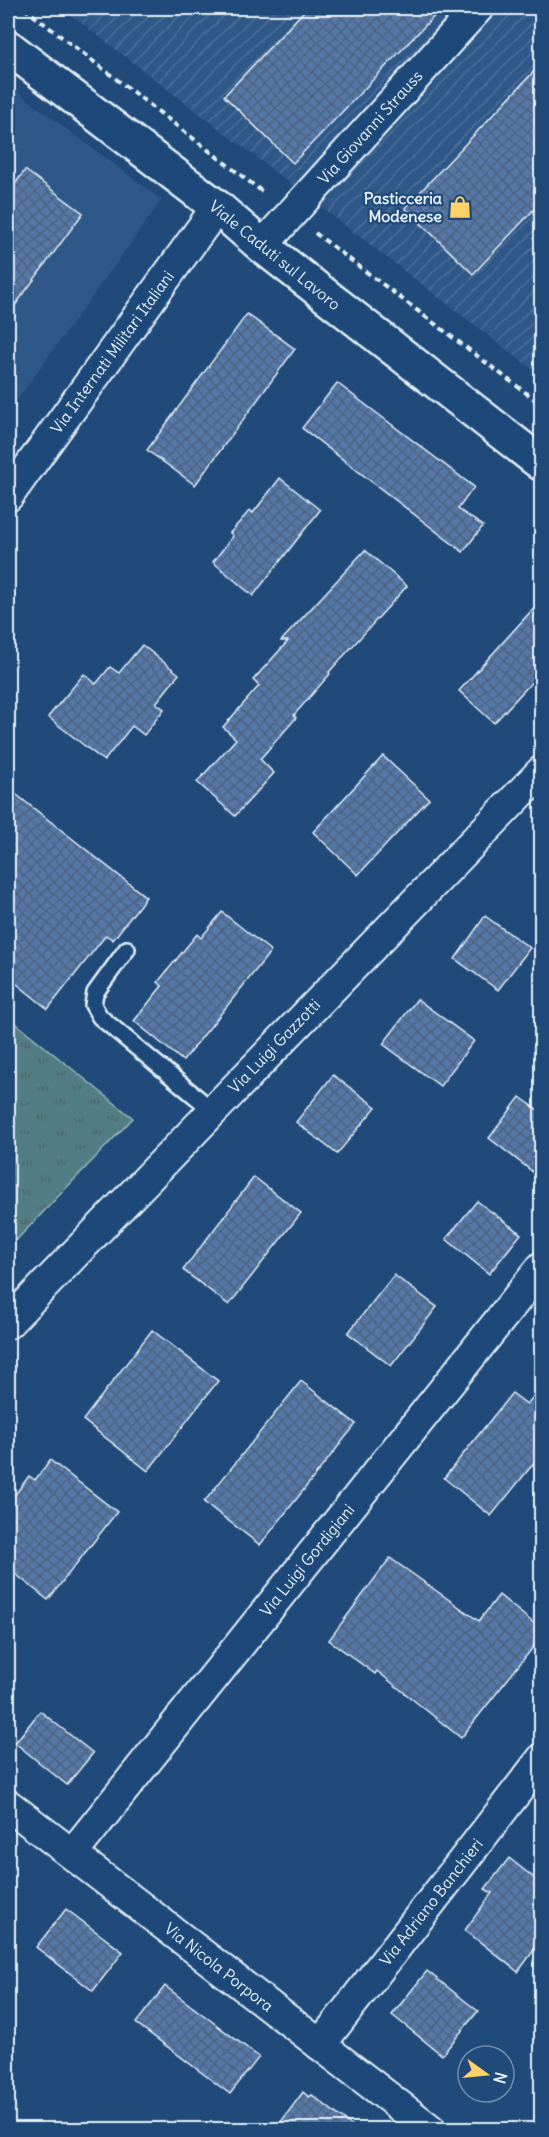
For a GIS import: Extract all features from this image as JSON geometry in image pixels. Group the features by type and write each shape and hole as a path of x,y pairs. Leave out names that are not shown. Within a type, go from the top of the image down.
{"street":[{"name":"Via Giovanni Strauss","path":"262,246 478,8"},
{"name":"Viale Caduti sul Lavoro","path":"8,47 217,207 262,246 542,464"},
{"name":"Via Internati Militari Italiani","path":"8,496 217,207"},
{"name":"Via Luigi Gazzotti","path":"8,1323 542,771"},
{"name":"Via Luigi Gordigiani","path":"72,1854 542,1267"},
{"name":"Via Adriano Banchieri","path":"320,2045 542,1759"},
{"name":"Via Nicola Porpora","path":"8,1805 431,2130"}],"lane":[{"path":"127,949 95,993 93,1005 100,1017 212,1110"}],"shaded area":[{"path":"62,8 541,8 541,376"},
{"path":"8,85 162,200 8,412"}],"green space":[{"path":"8,1017 133,1118 8,1249"}],"building":[{"path":"307,8 442,8 293,163 224,96"},
{"path":"542,63 542,201 473,274 405,208"},
{"path":"25,170 83,213 8,315 8,194"},
{"path":"247,314 295,349 195,485 147,450"},
{"path":"337,383 474,487 458,509 483,526 463,552 302,428"},
{"path":"280,478 320,510 253,596 213,562 233,536 230,533 250,510 253,513"},
{"path":"365,550 407,586 329,672 330,674 294,715 296,718 260,759 274,773 235,816 197,782 236,739 223,727 259,686 253,680 288,641 281,641"},
{"path":"542,599 542,671 494,723 459,691"},
{"path":"142,645 179,674 156,703 164,709 144,735 132,726 104,761 48,717 84,674 96,684 110,667 119,673"},
{"path":"383,756 429,799 358,875 313,832"},
{"path":"8,788 146,897 113,940 106,935 48,1009 8,977"},
{"path":"222,912 271,951 183,1061 134,1021 162,986 158,982 197,934 201,938"},
{"path":"485,916 530,948 498,990 455,959"},
{"path":"417,999 474,1041 440,1086 383,1044"},
{"path":"333,1075 376,1107 337,1154 296,1122"},
{"path":"520,1097 542,1113 542,1179 489,1138"},
{"path":"254,1177 301,1213 229,1305 183,1270"},
{"path":"477,1201 521,1234 489,1274 446,1239"},
{"path":"394,1275 437,1307 391,1366 348,1333"},
{"path":"152,1330 218,1381 148,1471 83,1420"},
{"path":"301,1381 356,1424 260,1545 204,1502"},
{"path":"542,1387 542,1453 491,1516 444,1478 512,1393 527,1404"},
{"path":"50,1460 117,1512 48,1600 8,1568 8,1504 29,1476 35,1480"},
{"path":"390,1558 479,1621 499,1595 542,1630 542,1636 461,1738 377,1671 375,1674 329,1640"},
{"path":"40,1711 93,1753 67,1785 15,1743"},
{"path":"509,1858 542,1884 542,1939 518,1972 465,1930 492,1893 485,1889"},
{"path":"66,1909 123,1952 93,1991 36,1947"},
{"path":"427,1971 478,2011 442,2055 392,2015"},
{"path":"165,1986 259,2057 230,2094 136,2023"},
{"path":"303,2092 309,2097 312,2095 357,2130 275,2130"}],"place":[{"name":"Pasticceria Modenese","path":"460,207"}]}
